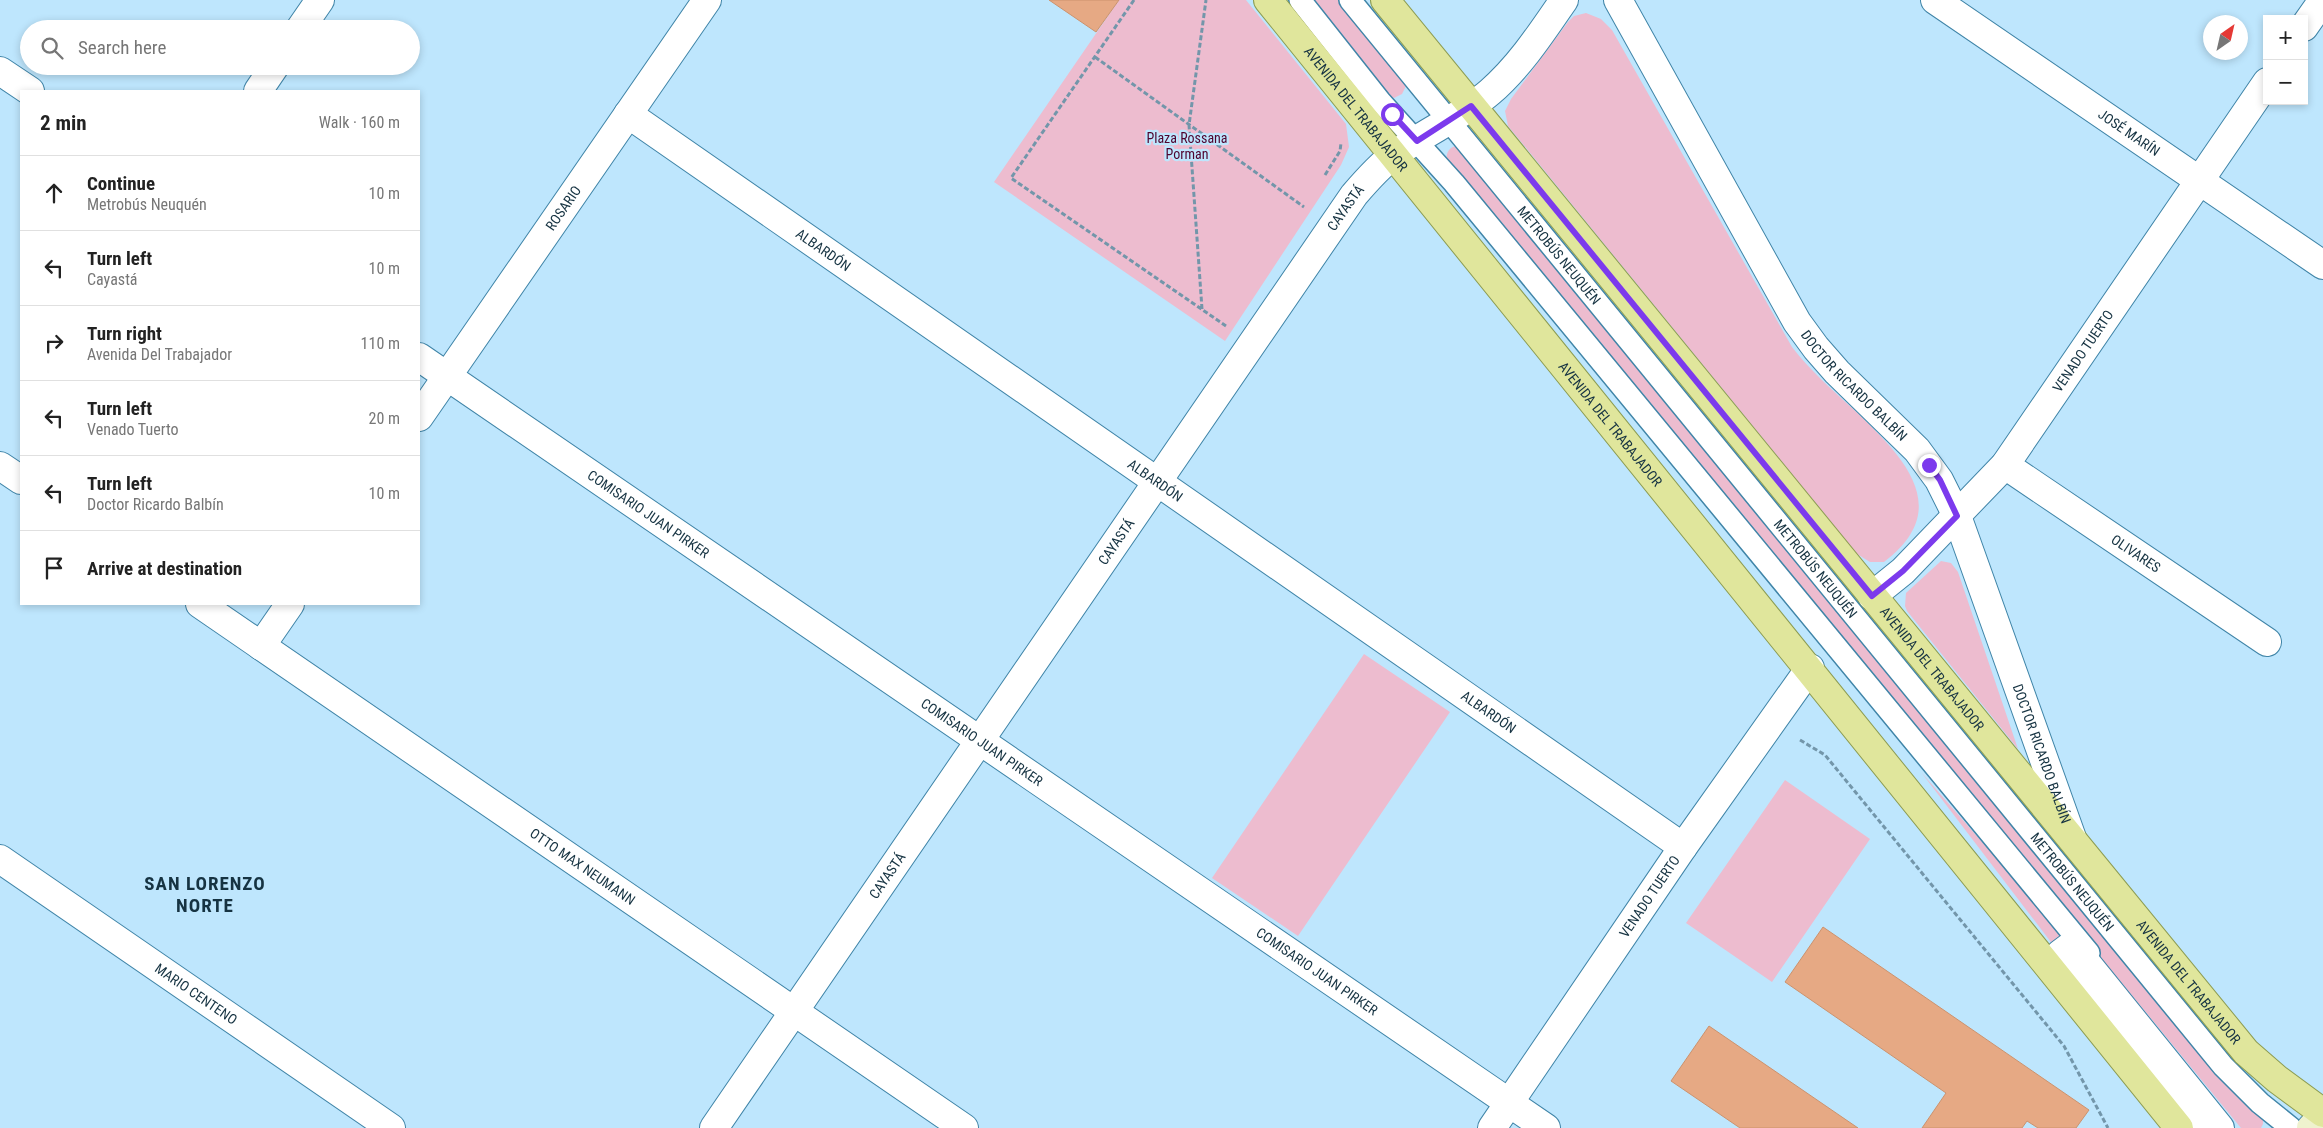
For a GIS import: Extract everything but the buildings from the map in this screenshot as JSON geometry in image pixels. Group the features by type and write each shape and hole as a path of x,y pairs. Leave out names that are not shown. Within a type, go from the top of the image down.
{"main road":[{"name":"AVENIDA DEL TRABAJADOR","path":"1268,0 1406,148 1810,668 2179,1128"},
{"name":"AVENIDA DEL TRABAJADOR","path":"1385,0 2246,1052 2323,1116"},
{"path":"2311,1128 2323,1116"},
{"path":"2318,1128 2323,1116"}],"street":[{"path":"306,20 320,0"},
{"name":"ROSARIO","path":"420,416 707,0"},
{"name":"CAYASTÁ","path":"714,1128 1354,195 1367,179 1406,148 1490,92 1519,62 1564,0"},
{"name":"DOCTOR RICARDO BALBÍN","path":"1618,0 1797,322 1816,348 1917,450 1940,480 1957,516 2073,841"},
{"name":"JOSÉ MARÍN","path":"1935,0 2323,265"},
{"path":"2308,21 2323,0"},
{"path":"0,71 28,90"},
{"path":"259,90 269,75"},
{"name":"VENADO TUERTO","path":"1872,596 1903,571 2005,465 2263,88"},
{"name":"ALBARDÓN","path":"628,114 1683,847"},
{"name":"COMISARIO JUAN PIRKER","path":"420,358 1546,1128"},
{"name":"OLIVARES","path":"2005,465 2267,642"},
{"path":"0,466 20,479"},
{"name":"OTTO MAX NEUMANN","path":"201,605 964,1128"},
{"path":"261,646 289,605"},
{"name":"VENADO TUERTO","path":"1492,1128 1683,847 1810,668"},
{"name":"MARIO CENTENO","path":"0,859 391,1128"},
{"path":"2199,1128 2060,954 2072,944 2220,1128"},
{"path":"2140,1079 2165,1128"}],"lane":[{"path":"1300,0 1380,101 1406,148 1480,214 2232,1128"},
{"name":"METROBÚS NEUQUÉN","path":"1350,0 2223,1066 2260,1103 2291,1128"}],"path":[{"path":"1134,0 1011,178 1226,326"},
{"path":"1202,310 1189,125 1206,0"},
{"path":"1095,57 1304,207"},
{"path":"1320,183 1340,150 1341,141"},
{"path":"1298,215 1309,199"},
{"path":"1222,331 1231,318"},
{"path":"1796,738 1826,755 2061,1042 2108,1128"}],"green space":[{"name":"Plaza Rossana Porman","path":"1119,0 1246,0 1346,124 1349,147 1341,165 1225,341 994,182"},
{"path":"1312,0 1339,0 1403,78 1406,86 1402,94 1394,98 1389,96"},
{"path":"1586,13 1601,19 1612,30 1792,347 1820,378 1886,442 1902,461 1913,480 1918,500 1917,520 1906,541 1884,562 1870,562 1857,554 1508,126 1505,111 1511,99 1568,22 1574,16"},
{"path":"1456,146 2263,1116 2261,1128 2241,1128 1448,164 1447,153"},
{"path":"1941,561 1951,563 1958,572 2018,749 1907,611 1905,606 1906,593"},
{"path":"1364,654 1450,712 1298,936 1212,878"},
{"path":"1921,772 2072,945 2060,954"},
{"path":"1785,780 1870,839 1772,982 1686,923"}],"district":[{"name":"SAN LORENZO NORTE","path":"205,894"}],"route":[{"path":"1392,114 1417,141 1471,106 1872,596 1903,571 1957,516 1940,480 1929,465"}]}
